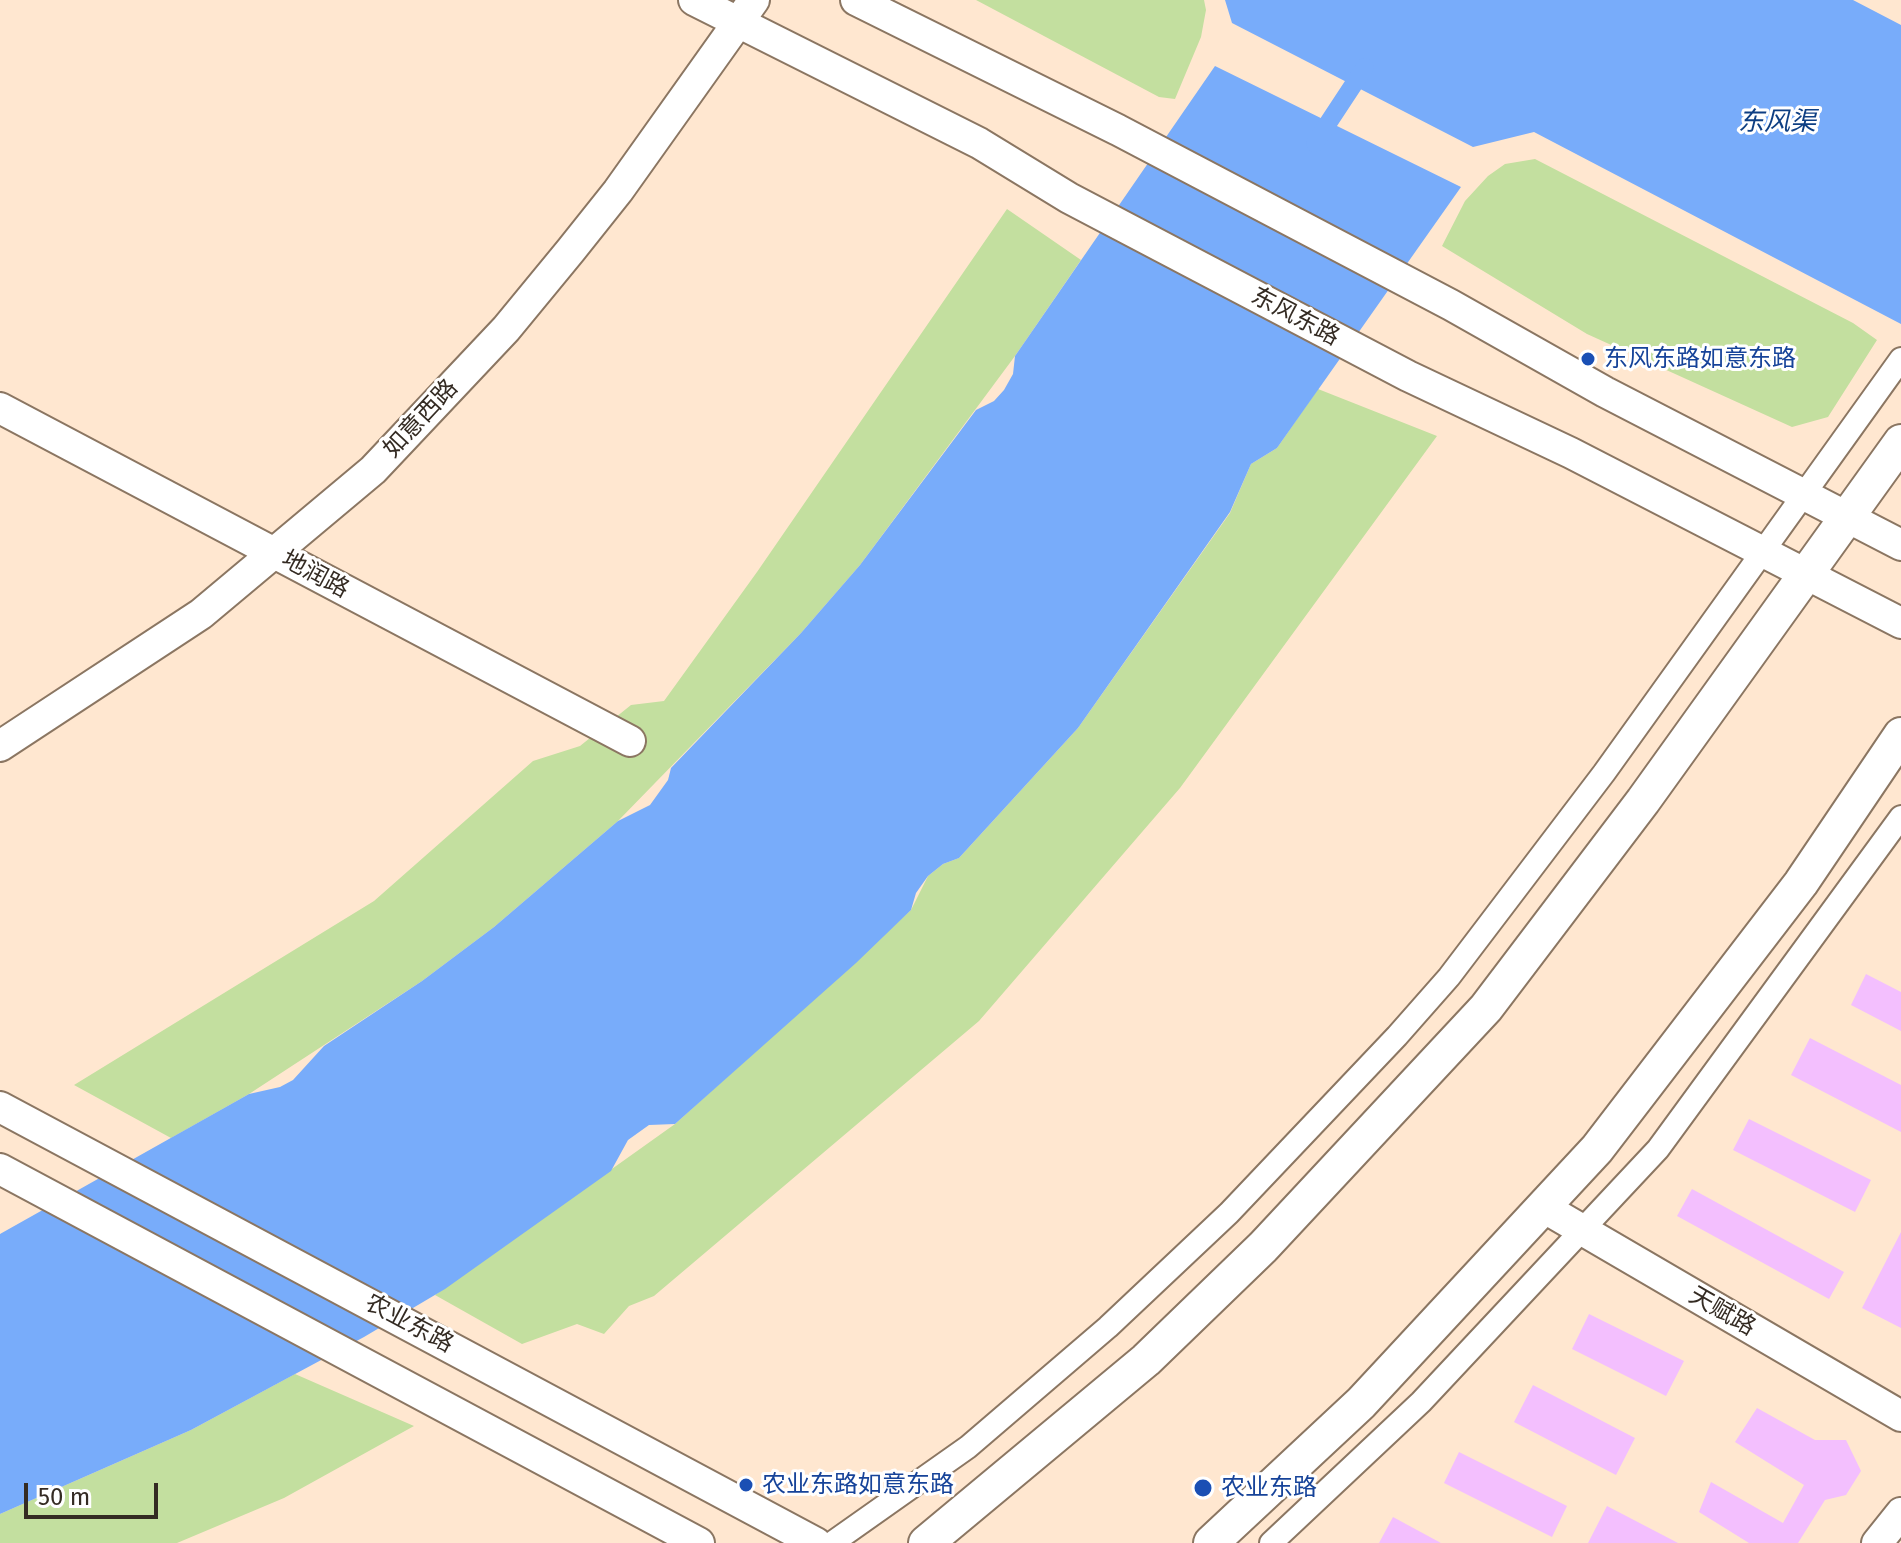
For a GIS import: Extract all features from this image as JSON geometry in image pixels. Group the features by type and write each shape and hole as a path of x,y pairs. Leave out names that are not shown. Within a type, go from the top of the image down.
{"main road":[{"name":"东风东路","path":"694,0 736,9 979,143 1069,198 1408,376 1763,550 1901,623"},
{"path":"856,0 1118,130 1451,305 1605,392 1901,545"},
{"name":"如意西路","path":"0,746 149,651 267,549 360,457 492,317 736,9"},
{"name":"地润路","path":"0,408 630,741"},
{"path":"926,1543 1146,1360 1263,1247 1432,1069 1486,1008 1562,909 1901,442"},
{"name":"如意西路","path":"0,725 267,549"},
{"path":"1211,1543 1361,1403 1597,1149 1801,883 1901,735"},
{"name":"农业东路","path":"0,1107 816,1543"},
{"path":"0,1169 699,1543"},
{"name":"天赋路","path":"1543,1207 1901,1416"},
{"path":"1877,1543 1901,1513"}],"street":[{"path":"832,1543 968,1447 1108,1327 1229,1213 1397,1036 1449,977 1533,868 1901,359"},
{"path":"1271,1543 1421,1402 1658,1149 1901,817"}],"green space":[{"path":"976,0 1204,0 1206,10 1201,37 1175,99 1159,97"},
{"path":"1535,159 1853,323 1877,340 1828,417 1792,427 1587,334 1442,246 1465,201 1488,176 1505,164"},
{"path":"1007,209 1081,260 1015,356 860,565 801,633 618,821 494,927 422,981 249,1094 171,1138 74,1085 374,901 533,761 580,746 631,705 664,701 757,572"},
{"path":"1318,389 1437,436 1180,788 979,1021 654,1296 629,1306 604,1334 577,1324 522,1344 435,1295 675,1124 911,910 928,876 943,864 959,858 1078,728 1230,513 1251,464 1277,448"},
{"path":"295,1374 414,1426 284,1498 177,1543 0,1543 0,1514 191,1430"}],"water":[{"name":"东风渠","path":"1225,0 1853,0 1901,25 1901,324 1534,132 1473,147 1232,23"},
{"path":"1215,66 1461,187 1277,448 1251,464 1230,512 1078,728 959,858 943,864 928,876 916,893 911,910 856,963 675,1124 649,1125 628,1140 611,1171 445,1289 364,1337 191,1430 0,1514 0,1234 249,1094 280,1087 293,1080 324,1046 422,981 494,927 618,821 650,805 668,780 671,768 801,633 860,565 976,410 994,401 1004,390 1013,374 1015,356"}],"building":[{"path":"1866,974 1901,992 1901,1031 1851,1005"},
{"path":"1810,1038 1901,1085 1901,1132 1791,1075"},
{"path":"1749,1119 1871,1180 1855,1212 1733,1150"},
{"path":"1692,1189 1844,1272 1829,1299 1677,1216"},
{"path":"1901,1232 1901,1328 1862,1308"},
{"path":"1589,1314 1684,1361 1666,1396 1572,1349"},
{"path":"1533,1385 1635,1438 1616,1475 1514,1422"},
{"path":"1757,1408 1815,1440 1846,1440 1861,1471 1846,1495 1825,1500 1798,1543 1749,1543 1699,1512 1711,1482 1783,1523 1804,1485 1735,1442"},
{"path":"1459,1452 1567,1506 1552,1537 1444,1483"},
{"path":"1607,1506 1678,1543 1588,1543"},
{"path":"1393,1517 1441,1543 1379,1543"}],"waterway":[{"path":"1315,143 1365,67"}],"place":[{"name":"东风东路如意东路","path":"1588,359"},
{"name":"农业东路如意东路","path":"746,1485"},
{"name":"农业东路","path":"1203,1488"}]}
